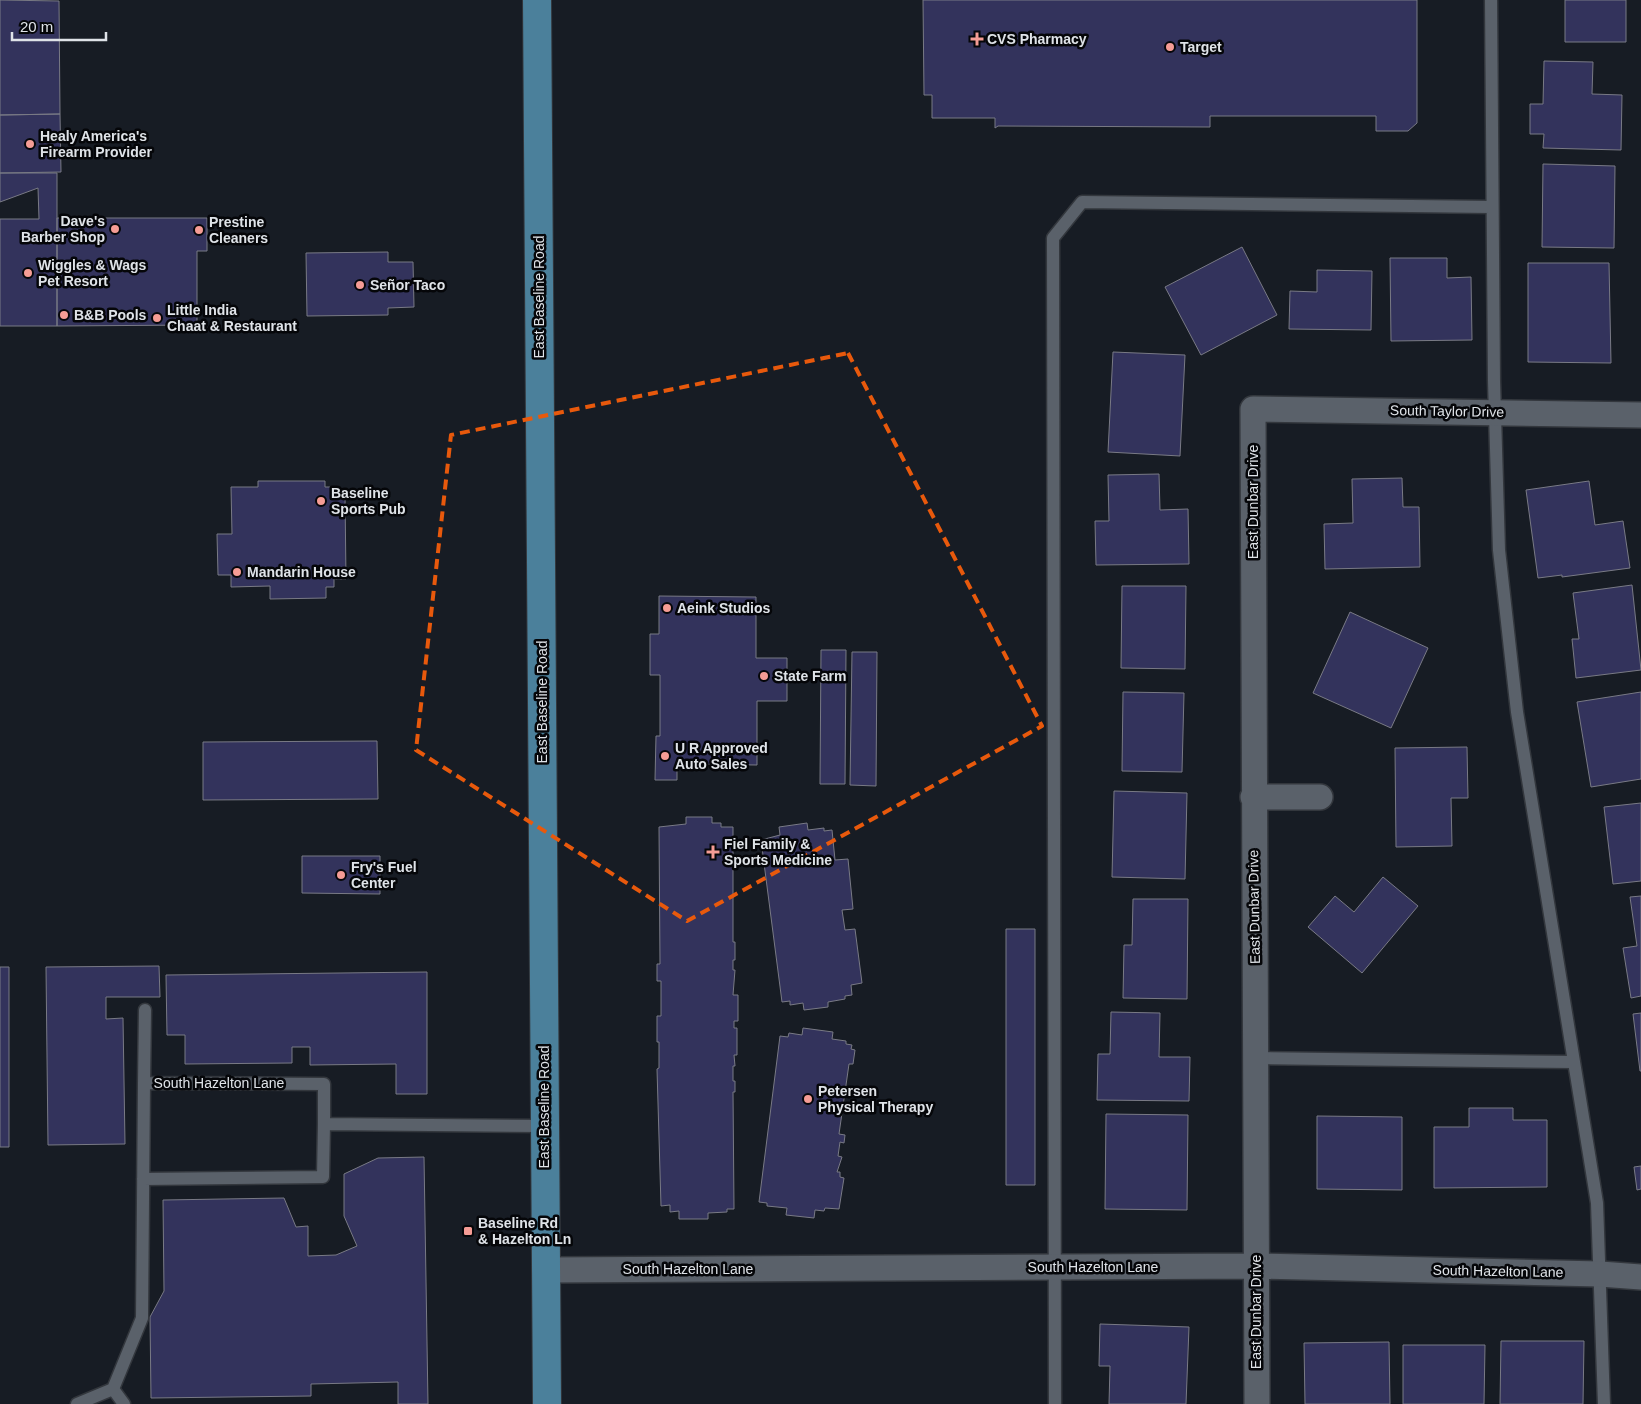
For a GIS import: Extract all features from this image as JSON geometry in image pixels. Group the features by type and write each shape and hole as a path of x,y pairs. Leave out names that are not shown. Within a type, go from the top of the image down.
{"main road":[{"name":"East Baseline Road","path":"537,0 547,1404"}],"street":[{"name":"South Taylor Drive","path":"1253,409 1641,416"},
{"name":"East Dunbar Drive","path":"1253,409 1253,797 1257,1404"},
{"path":"1253,797 1320,797"},
{"name":"South Hazelton Lane","path":"545,1270 1256,1266 1600,1274 1641,1277"}],"lane":[{"path":"1491,0 1494,412 1499,550 1517,712 1597,1203 1604,1404"},
{"path":"1055,1404 1053,238 1082,202 1492,207"},
{"path":"144,1083 145,1010"},
{"path":"1256,1058 1573,1062"},
{"name":"South Hazelton Lane","path":"113,1389 142,1318 144,1083 324,1084 324,1124"},
{"path":"143,1179 323,1177 324,1124 544,1126"},
{"path":"77,1404 113,1389 124,1404"}],"highlighted area":[{"path":"848,353 1042,726 687,921 416,750 451,435"}],"building":[{"path":"0,0 59,1 60,114 0,115"},
{"name":"Target","path":"923,0 1417,0 1417,123 1408,131 1376,131 1376,116 1210,116 1210,127 998,126 995,128 995,118 932,118 932,95 924,95"},
{"path":"1565,0 1626,0 1626,42 1565,42"},
{"path":"1544,61 1593,62 1592,94 1622,95 1621,150 1543,148 1544,134 1530,134 1530,104 1543,104"},
{"name":"Healy America's Firearm Provider","path":"60,114 61,172 0,173 0,115"},
{"path":"1543,164 1615,166 1614,248 1542,247"},
{"name":"Wiggles & Wags Pet Resort","path":"0,173 57,173 57,326 0,326 0,219 39,219 38,188 0,202"},
{"path":"57,218 207,218 207,251 197,251 197,325 57,326"},
{"path":"1242,247 1277,315 1201,355 1165,287"},
{"name":"Señor Taco","path":"388,252 388,262 413,262 414,307 388,308 388,315 307,316 306,253"},
{"path":"1390,258 1447,258 1447,278 1471,277 1472,340 1391,341"},
{"path":"1528,263 1609,263 1611,363 1528,362"},
{"path":"1317,270 1372,271 1371,330 1289,329 1290,291 1317,292"},
{"path":"1113,352 1185,355 1180,456 1108,452"},
{"path":"1159,474 1160,510 1188,509 1189,564 1096,565 1095,521 1109,521 1108,475"},
{"path":"1402,478 1403,507 1419,507 1420,567 1325,569 1324,524 1353,523 1352,479"},
{"path":"258,481 325,481 325,487 334,487 334,494 345,494 346,579 334,579 334,587 326,587 326,598 270,599 270,586 231,587 231,575 218,575 217,534 232,534 231,487 258,487"},
{"path":"1589,481 1595,525 1623,521 1630,568 1562,577 1562,575 1538,578 1526,490"},
{"path":"1632,585 1641,670 1576,678 1572,639 1579,639 1573,593"},
{"path":"1122,586 1186,586 1185,669 1121,668"},
{"path":"659,596 756,597 756,658 787,658 787,701 757,701 757,765 677,764 677,780 655,780 656,736 660,736 660,675 650,675 650,634 659,634"},
{"path":"1350,612 1428,648 1391,728 1313,693"},
{"path":"821,650 846,650 845,784 820,784"},
{"path":"852,652 877,652 876,786 850,785"},
{"path":"1123,692 1184,693 1182,772 1122,771"},
{"path":"1641,692 1641,779 1591,787 1577,702"},
{"path":"377,741 378,799 203,800 203,742"},
{"path":"1467,747 1468,798 1451,798 1452,846 1396,847 1395,748"},
{"path":"1114,791 1187,793 1185,879 1112,877"},
{"path":"1641,803 1641,881 1613,884 1604,807"},
{"path":"686,817 712,817 712,823 721,823 721,827 733,827 733,942 735,942 735,960 733,960 733,970 735,970 733,995 738,995 738,1021 734,1021 734,1028 737,1028 737,1055 734,1055 735,1066 733,1066 733,1081 735,1081 735,1092 733,1092 734,1209 727,1209 727,1212 708,1213 708,1219 679,1219 679,1211 670,1212 670,1205 661,1206 657,1069 659,1068 659,1042 657,1042 657,1016 661,1016 661,981 657,981 657,964 660,964 659,827 686,824"},
{"path":"807,823 808,830 824,828 824,831 832,830 835,860 848,859 853,909 842,910 845,930 855,929 862,983 851,985 852,995 845,996 845,999 828,1002 828,1007 804,1010 803,1003 790,1005 790,1001 782,1002 761,840 780,835 779,827"},
{"name":"Fry's Fuel Center","path":"302,856 380,856 380,894 302,893"},
{"path":"1383,877 1418,906 1362,973 1308,927 1335,896 1354,912"},
{"path":"1641,896 1641,996 1631,998 1623,948 1637,946 1630,897"},
{"path":"1133,899 1188,899 1187,999 1123,998 1124,945 1132,945"},
{"path":"1006,929 1035,929 1035,1185 1006,1185"},
{"path":"159,966 160,997 106,997 106,1019 123,1018 125,1144 48,1145 46,967"},
{"path":"0,967 9,967 9,1147 0,1147"},
{"path":"427,972 427,1094 396,1094 396,1064 310,1065 310,1047 292,1047 292,1063 185,1064 185,1035 167,1035 166,975"},
{"path":"1111,1012 1160,1013 1159,1057 1190,1057 1189,1101 1097,1100 1098,1054 1110,1054"},
{"path":"1641,1013 1641,1071 1640,1071 1633,1014"},
{"name":"Petersen Physical Therapy","path":"803,1028 833,1032 832,1039 846,1041 846,1044 852,1045 851,1049 855,1050 853,1064 849,1064 839,1134 845,1135 844,1143 840,1142 838,1156 842,1157 837,1172 840,1172 840,1177 844,1178 839,1209 825,1208 824,1211 815,1210 814,1218 786,1215 787,1208 767,1206 767,1203 759,1202 780,1036 788,1037 789,1033 802,1035"},
{"path":"1469,1108 1513,1108 1513,1120 1547,1120 1547,1187 1434,1188 1434,1127 1469,1127"},
{"path":"1106,1114 1188,1115 1187,1210 1105,1209"},
{"path":"1317,1116 1402,1117 1402,1190 1317,1189"},
{"path":"424,1157 428,1404 398,1404 398,1382 311,1384 311,1396 151,1398 150,1317 164,1291 163,1200 284,1198 296,1227 308,1226 308,1256 336,1255 357,1246 344,1216 344,1174 378,1158"},
{"path":"1641,1166 1641,1189 1637,1190 1634,1167"},
{"path":"1100,1324 1189,1327 1186,1404 1109,1404 1110,1366 1099,1366"},
{"path":"1501,1341 1584,1341 1583,1404 1500,1404"},
{"path":"1389,1342 1390,1404 1305,1404 1304,1343"},
{"path":"1403,1345 1485,1345 1484,1404 1403,1404"}],"place":[{"name":"CVS Pharmacy","path":"977,39"},
{"name":"Target","path":"1170,47"},
{"name":"Healy America's Firearm Provider","path":"30,144"},
{"name":"Dave's Barber Shop","path":"115,229"},
{"name":"Prestine Cleaners","path":"199,230"},
{"name":"Wiggles & Wags Pet Resort","path":"28,273"},
{"name":"Señor Taco","path":"360,285"},
{"name":"B&B Pools","path":"64,315"},
{"name":"Little India Chaat & Restaurant","path":"157,318"},
{"name":"Baseline Sports Pub","path":"321,501"},
{"name":"Mandarin House","path":"237,572"},
{"name":"Aeink Studios","path":"667,608"},
{"name":"State Farm","path":"764,676"},
{"name":"U R Approved Auto Sales","path":"665,756"},
{"name":"Fiel Family & Sports Medicine","path":"713,852"},
{"name":"Fry's Fuel Center","path":"341,875"},
{"name":"Petersen Physical Therapy","path":"808,1099"},
{"name":"Baseline Rd & Hazelton Ln","path":"468,1231"}]}
